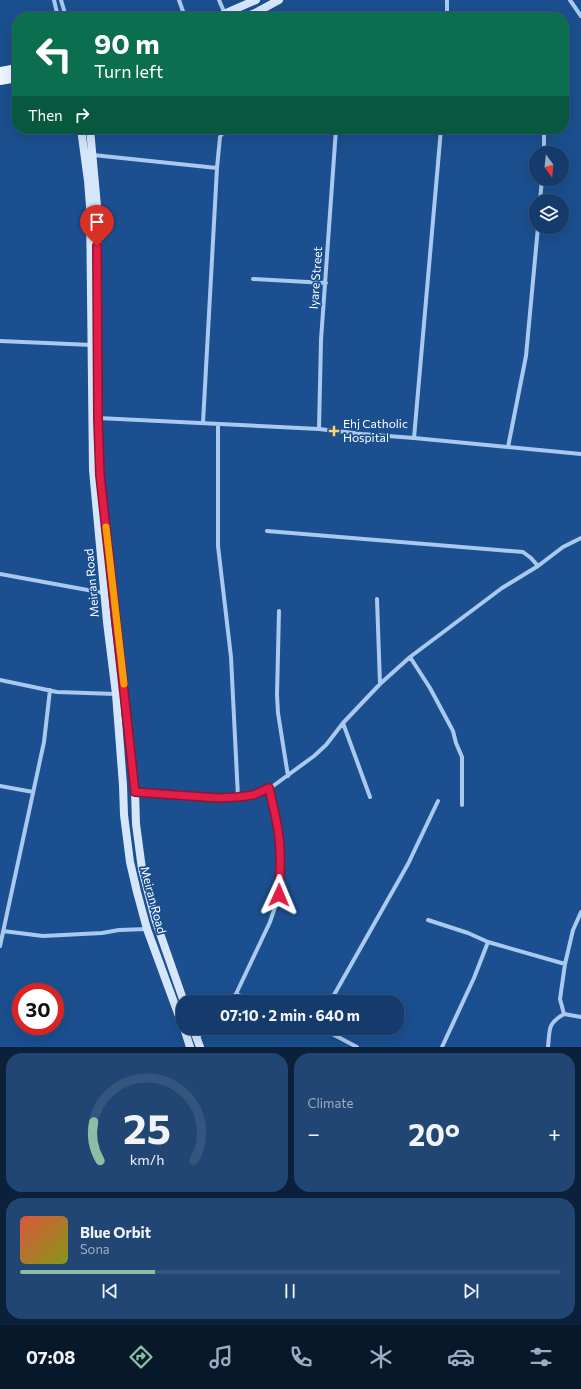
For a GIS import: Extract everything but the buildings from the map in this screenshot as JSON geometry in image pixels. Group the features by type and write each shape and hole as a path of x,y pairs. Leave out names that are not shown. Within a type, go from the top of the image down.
{"main road":[{"path":"230,12 256,0"},
{"path":"258,12 279,0"},
{"path":"0,72 12,70"},
{"path":"0,80 12,78"},
{"name":"Meiran Road","path":"82,134 89,193 93,470 116,694 124,815 130,862 137,892 147,929 176,1008"},
{"name":"Meiran Road","path":"91,134 97,206 98,418 100,475 135,792 136,824 142,869 160,933 182,995"},
{"name":"Meiran Road","path":"186,1035 190,1047"},
{"path":"196,1035 200,1047"}],"street":[{"path":"57,12 54,1 62,0 65,12"},
{"path":"179,0 183,12"},
{"path":"219,0 220,12"},
{"path":"447,0 447,12"},
{"path":"570,0 581,16"},
{"path":"203,423 217,168 220,137 222,134"},
{"name":"Iyare Street","path":"319,429 321,340 336,134"},
{"path":"414,438 441,134"},
{"path":"544,134 544,146"},
{"path":"93,155 217,168"},
{"path":"508,447 526,356 537,234"},
{"path":"253,278 326,283"},
{"path":"0,341 92,345"},
{"path":"98,418 319,429 581,454"},
{"path":"218,424 218,546 231,658 238,797"},
{"path":"267,531 523,552 538,566"},
{"path":"135,792 218,798 253,795 269,788 288,776 326,745 343,723 380,684 410,656 502,588 538,566 563,547 581,538"},
{"path":"0,574 105,593"},
{"path":"376,599 380,684"},
{"path":"279,611 277,695 278,713 288,776"},
{"path":"410,656 430,688 453,731 462,757 462,805"},
{"path":"0,680 57,692 116,694"},
{"path":"0,946 44,742 50,690"},
{"path":"343,723 370,797"},
{"path":"0,786 33,792"},
{"path":"236,994 270,922 279,895 279,840 269,788"},
{"path":"334,995 408,864 438,801"},
{"path":"564,1014 560,999 565,964 573,930 581,912"},
{"path":"428,920 468,932 488,942 565,964"},
{"path":"3,931 43,936 147,929"},
{"path":"442,1047 474,978 488,942"},
{"path":"548,1047 551,1025 554,1021 564,1014 581,1017"},
{"path":"197,1038 200,1035"},
{"path":"335,1035 357,1047"}],"slow traffic":[{"path":"106,527 124,684"}],"place":[{"name":"Ehj Catholic Hospital","path":"334,431"}],"route":[{"path":"97,246 98,418 100,475 135,792 218,798 253,795 269,788 280,844 279,895"}]}
